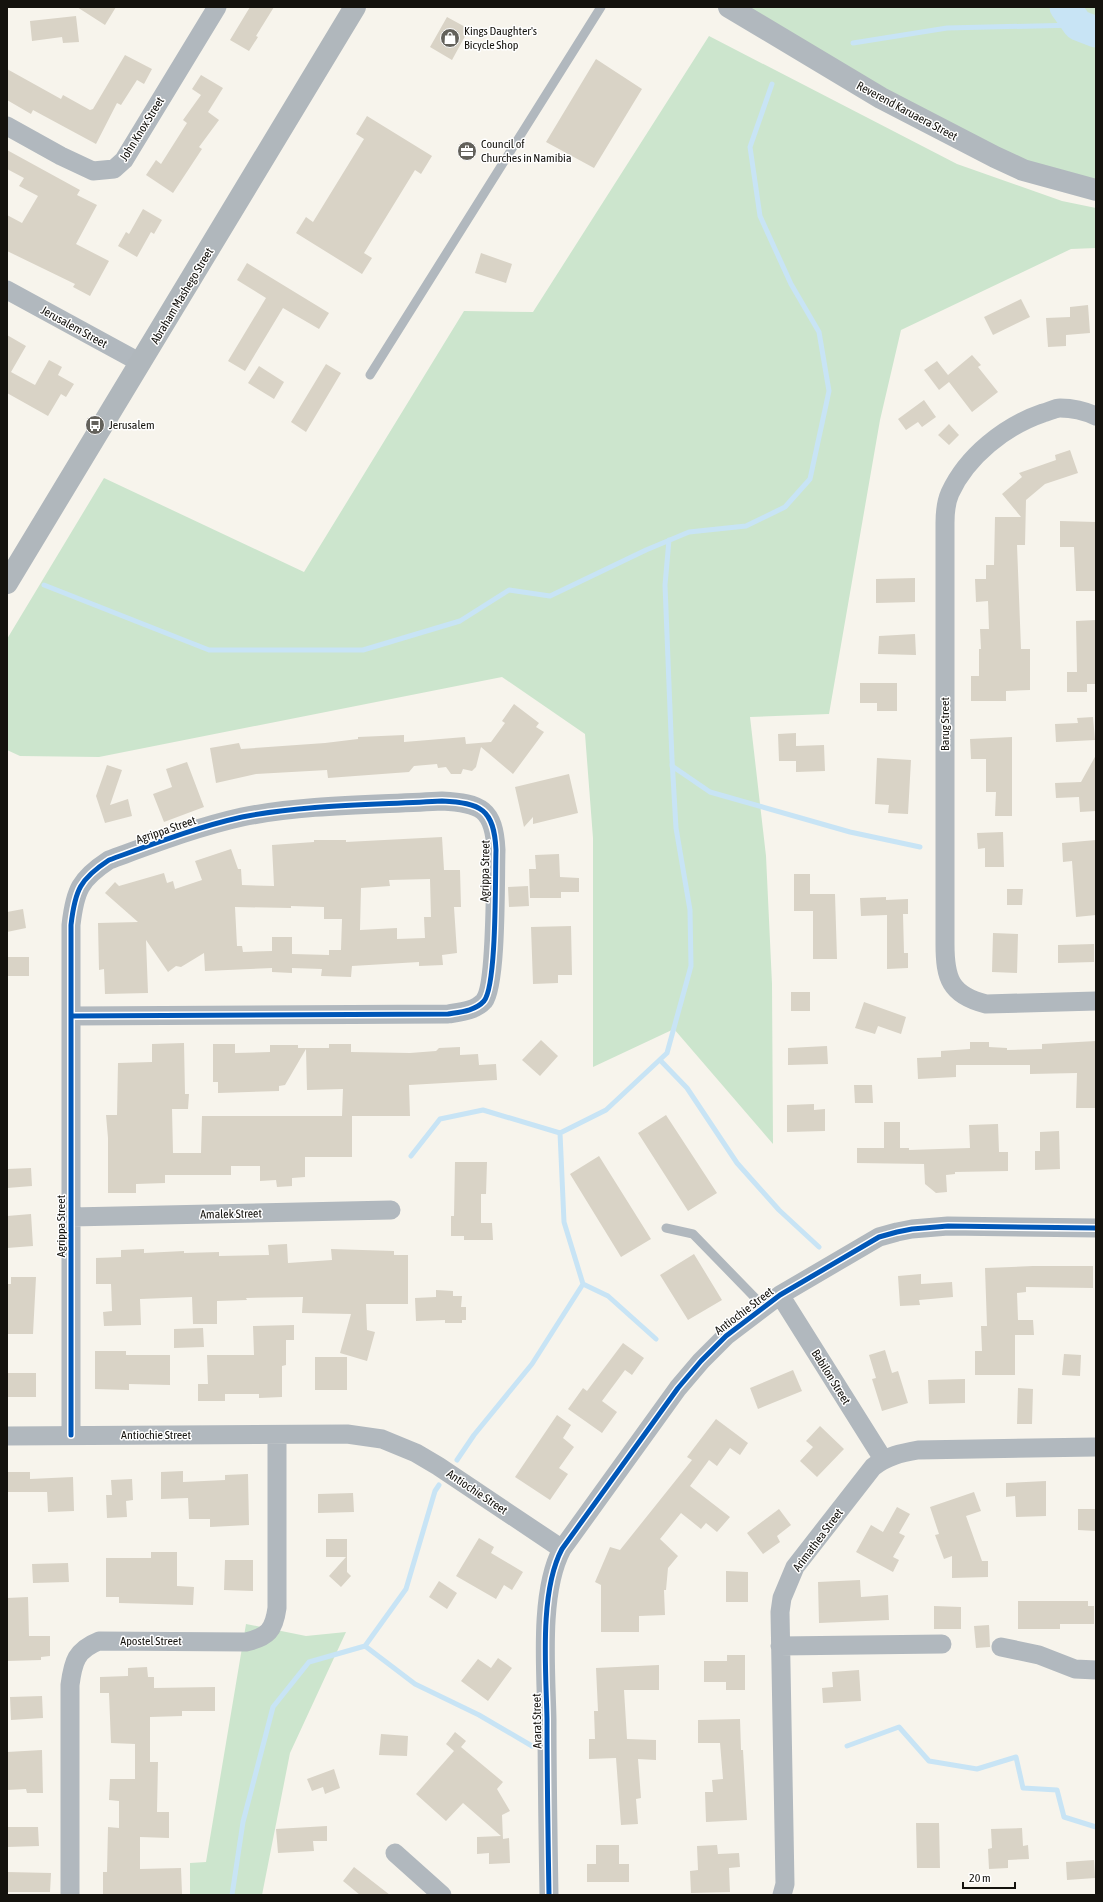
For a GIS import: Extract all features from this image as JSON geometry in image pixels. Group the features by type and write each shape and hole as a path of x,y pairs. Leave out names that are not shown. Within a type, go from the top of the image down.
{"main road":[{"name":"Abraham Mashego Street","path":"7,583 355,7"}],"street":[{"name":"John Knox Street","path":"7,126 61,156 93,171 114,169 124,160 217,7"},
{"name":"Reverend Karuaera Street","path":"729,7 881,98 995,157 1024,170 1096,190"},
{"name":"Jerusalem Street","path":"7,290 141,363"},
{"name":"Barug Street","path":"1096,416 1082,410 1059,408 1023,421 1005,433 971,461 962,474 950,493 944,523 945,944 947,973 951,982 959,992 971,1000 986,1004 1096,1001"},
{"name":"Agrippa Street","path":"71,1435 71,925 74,900 82,883 94,870 109,860 213,824 243,817 329,807 442,801 459,802 478,807 490,819 495,830 496,850 493,972 488,993 484,1001 474,1008 464,1012 448,1014 72,1016"},
{"name":"Amalek Street","path":"71,1217 391,1210"},
{"name":"Antiochie Street","path":"7,1436 347,1434 382,1439 438,1466 562,1549 678,1388 715,1345 780,1295 879,1237 912,1229 948,1226 1096,1228"},
{"name":"Babilon Street","path":"780,1295 883,1459"},
{"name":"Apostel Street","path":"70,1895 70,1685 77,1656 90,1645 99,1641 246,1642 256,1639 269,1632 275,1623 277,1608 277,1435"},
{"name":"Arimathea Street","path":"782,1895 785,1884 780,1612 782,1598 795,1568 873,1468 883,1459 898,1453 918,1450 1096,1447"},
{"name":"Ararat Street","path":"549,1895 546,1660 547,1618 553,1573 562,1549"},
{"path":"780,1646 942,1644"},
{"path":"1001,1647 1039,1655 1075,1669 1096,1670"},
{"path":"395,1853 442,1895"}],"lane":[{"path":"370,375 601,7"},
{"path":"666,1228 693,1234 764,1307"}],"green space":[{"path":"729,7 1096,7 1096,190 1057,180"},
{"path":"709,36 957,164 1062,201 1096,208 1096,248 1071,249 901,330 880,420 829,714 750,717 766,856 772,984 773,1144 674,1029 593,1067 593,838 585,734 502,677 99,757 20,756 7,750 7,639 104,478 304,572 464,311 533,312"},
{"path":"246,1624 306,1636 346,1632 290,1753 262,1895 190,1895 190,1863 206,1862"}],"building":[{"path":"77,7 116,7 105,25"},
{"path":"250,7 274,7 256,36 258,37 249,51 230,40"},
{"path":"76,16 79,42 63,43 62,37 32,41 30,21"},
{"name":"Kings Daughter's Bicycle Shop","path":"447,17 469,29 452,60 430,47"},
{"path":"125,55 152,69 144,84 137,80 121,105 117,103 96,144 33,110 31,114 7,100 7,69 61,99 63,95 90,110 93,109"},
{"path":"596,59 642,89 594,168 546,142"},
{"path":"201,75 223,88 208,112 219,120 199,147 202,149 173,193 146,175 156,160 161,164 187,123 183,120 201,95 192,89"},
{"path":"367,116 432,156 421,174 415,170 364,253 372,258 362,274 296,233 306,217 313,222 364,139 356,134"},
{"path":"7,150 80,190 77,195 97,205 76,244 109,261 90,296 73,287 75,284 7,251 7,215 22,223 38,196 19,186 24,178 7,169"},
{"path":"143,209 162,220 154,234 151,232 137,257 118,246 126,232 129,234"},
{"path":"481,253 512,264 506,283 475,273"},
{"path":"247,263 329,313 319,329 283,308 245,371 228,361 266,298 237,280"},
{"path":"1021,299 1030,317 993,335 984,317"},
{"path":"1088,305 1090,333 1066,335 1066,346 1048,347 1046,318 1070,317 1070,307"},
{"path":"7,335 26,346 11,372 35,385 49,360 62,367 58,375 74,384 66,397 61,394 48,416 7,393"},
{"path":"972,355 981,365 978,367 998,392 972,412 949,382 939,390 924,370 937,361 948,375"},
{"path":"326,364 341,373 306,432 291,422"},
{"path":"259,366 284,382 274,399 248,383"},
{"path":"924,400 936,417 922,427 918,422 906,430 898,419"},
{"path":"949,424 959,435 949,445 938,435"},
{"path":"1070,450 1078,473 1045,484 1026,500 1025,545 1017,545 1021,649 1030,649 1030,690 1006,691 1006,701 971,701 971,676 979,676 979,649 981,649 980,629 989,629 988,601 976,602 975,579 986,579 986,565 994,565 995,517 1021,517 1002,494 1022,477 1019,473 1056,460 1055,455"},
{"path":"1060,521 1096,522 1096,591 1076,591 1074,547 1060,547"},
{"path":"915,578 915,602 876,603 876,579"},
{"path":"1096,620 1096,684 1087,684 1087,692 1067,692 1067,672 1077,672 1076,621"},
{"path":"915,634 916,655 878,654 879,636"},
{"path":"860,683 897,683 897,711 877,711 877,703 860,703"},
{"path":"514,704 539,723 536,727 544,732 513,774 481,747 476,767 472,771 463,769 461,774 451,774 446,767 438,768 437,764 414,766 409,772 328,778 327,770 256,774 216,783 210,748 239,743 241,749 325,743 358,739 358,737 404,735 404,742 465,737 466,744 491,742 505,723 502,721"},
{"path":"1093,717 1095,740 1056,742 1055,724 1078,723 1077,718"},
{"path":"796,733 796,746 824,745 825,771 796,772 796,761 779,761 778,734"},
{"path":"1012,737 1012,816 995,816 996,792 986,792 986,759 971,759 970,739"},
{"path":"1096,755 1096,811 1080,812 1079,797 1056,798 1055,783 1081,782"},
{"path":"877,758 911,760 908,814 888,813 889,805 875,804"},
{"path":"187,762 204,807 164,822 153,794 172,787 166,769"},
{"path":"107,765 122,770 110,805 128,799 132,816 105,823 96,796"},
{"path":"569,774 578,813 533,824 533,817 524,827 515,787"},
{"path":"1003,832 1004,867 985,867 985,848 978,849 977,833"},
{"path":"442,837 444,870 460,870 461,907 454,907 457,953 442,955 443,965 419,966 419,962 352,966 351,977 321,976 322,969 292,968 292,973 272,972 272,968 205,971 204,953 181,967 176,966 168,972 146,940 148,993 105,994 104,969 99,970 98,923 138,922 105,893 115,882 119,886 164,873 167,883 173,881 175,889 202,880 195,861 231,849 238,869 241,869 242,885 274,886 272,845 314,842 314,840 346,840 346,842","holes":["430,879 431,917 424,917 425,938 397,939 397,928 360,930 361,888 390,886 389,880","291,906 324,907 324,919 342,919 341,950 329,950 329,955 292,954 292,937 272,937 272,951 243,952 242,946 237,946 235,907 291,908"]},
{"path":"1096,840 1096,915 1076,917 1072,861 1063,862 1062,843"},
{"path":"559,854 560,877 579,878 579,892 561,892 561,898 530,898 529,869 536,869 535,855"},
{"path":"794,874 810,874 810,894 835,894 837,959 813,959 813,911 794,911"},
{"path":"528,886 529,906 509,907 508,887"},
{"path":"1007,889 1023,889 1022,905 1007,905"},
{"path":"886,897 886,900 908,899 908,914 903,914 904,953 908,953 908,968 887,969 887,915 861,916 860,898"},
{"path":"23,909 26,928 7,932 7,912"},
{"path":"571,926 572,975 558,975 558,983 533,984 531,927"},
{"path":"993,933 1018,934 1017,973 992,972"},
{"path":"1094,944 1094,962 1058,963 1058,945"},
{"path":"7,957 29,957 29,976 7,976"},
{"path":"791,992 810,992 810,1011 791,1011"},
{"path":"864,1002 906,1017 901,1034 878,1026 875,1034 855,1028"},
{"path":"541,1040 558,1056 540,1076 522,1060"},
{"path":"1096,1041 1096,1108 1076,1108 1077,1073 1030,1074 1030,1065 956,1065 956,1077 918,1079 917,1058 941,1057 941,1051 970,1049 970,1042 989,1042 989,1047 1007,1048 1007,1050 1042,1049 1042,1044"},
{"path":"184,1043 185,1094 189,1094 188,1109 172,1109 173,1153 201,1153 202,1116 352,1116 352,1157 305,1157 305,1177 292,1178 292,1186 277,1187 276,1180 260,1181 260,1166 231,1166 231,1175 165,1175 165,1183 136,1184 136,1193 108,1193 108,1138 106,1115 117,1115 118,1063 152,1062 152,1044"},
{"path":"213,1044 235,1044 235,1053 270,1052 270,1045 298,1045 298,1048 329,1048 329,1044 351,1044 351,1052 410,1053 436,1051 439,1048 460,1047 460,1055 478,1054 479,1065 496,1064 497,1080 409,1085 410,1116 342,1116 343,1089 307,1090 306,1049 285,1085 279,1086 279,1091 218,1093 218,1082 213,1082"},
{"path":"827,1046 828,1064 788,1065 788,1048"},
{"path":"854,1085 872,1085 873,1103 855,1103"},
{"path":"814,1104 814,1110 825,1109 825,1131 787,1132 787,1105"},
{"path":"666,1115 717,1193 688,1211 638,1133"},
{"path":"884,1122 900,1122 900,1148 909,1148 909,1150 970,1148 969,1125 998,1124 999,1152 1008,1152 1008,1171 955,1172 955,1174 946,1175 947,1192 936,1193 925,1184 924,1164 857,1163 857,1148 884,1148"},
{"path":"1059,1131 1060,1169 1035,1170 1035,1151 1040,1151 1040,1132"},
{"path":"599,1156 651,1239 621,1257 570,1174"},
{"path":"455,1162 487,1162 486,1194 481,1194 481,1223 492,1223 493,1240 464,1240 464,1236 451,1236 451,1216 454,1216"},
{"path":"31,1168 32,1186 7,1188 7,1169"},
{"path":"31,1214 33,1246 7,1248 7,1216"},
{"path":"287,1244 288,1263 332,1260 331,1249 394,1251 394,1255 408,1255 408,1304 366,1304 367,1330 375,1332 367,1361 340,1353 351,1314 302,1313 303,1297 246,1298 247,1300 217,1301 217,1324 193,1324 192,1297 140,1299 141,1325 104,1326 103,1312 112,1311 111,1284 96,1284 96,1258 121,1257 121,1250 144,1249 144,1253 184,1251 184,1253 219,1252 219,1256 269,1255 268,1245"},
{"path":"694,1254 722,1300 688,1320 660,1275"},
{"path":"1093,1266 1093,1288 1026,1287 1026,1292 1017,1293 1018,1320 1033,1320 1034,1335 1015,1335 1015,1375 975,1375 975,1351 982,1351 981,1326 987,1326 985,1268"},
{"path":"921,1274 921,1284 952,1282 953,1297 919,1300 920,1305 900,1306 898,1276"},
{"path":"11,1277 36,1277 33,1334 7,1334 7,1284 11,1284"},
{"path":"436,1290 453,1291 453,1296 462,1296 461,1307 466,1307 466,1320 462,1320 462,1323 445,1323 445,1320 416,1321 415,1298 436,1297"},
{"path":"294,1325 294,1340 286,1340 286,1365 282,1366 282,1397 259,1398 259,1394 225,1394 225,1401 198,1401 198,1384 208,1384 207,1355 254,1355 253,1326"},
{"path":"203,1328 204,1347 174,1348 174,1329"},
{"path":"623,1343 644,1358 632,1375 625,1370 602,1401 617,1412 602,1433 568,1409 583,1388 587,1391"},
{"path":"885,1350 892,1373 898,1371 908,1403 882,1411 872,1379 876,1378 869,1355"},
{"path":"95,1351 126,1351 126,1355 170,1355 170,1385 129,1384 129,1390 95,1389"},
{"path":"1064,1354 1081,1355 1080,1376 1062,1375"},
{"path":"315,1357 347,1357 347,1390 315,1390"},
{"path":"793,1370 802,1391 758,1409 750,1388"},
{"path":"7,1373 36,1373 36,1397 7,1397"},
{"path":"965,1379 965,1403 929,1404 928,1380"},
{"path":"1018,1388 1033,1389 1032,1424 1017,1424"},
{"path":"557,1415 571,1425 563,1438 574,1447 559,1468 568,1474 550,1500 515,1477"},
{"path":"716,1419 748,1443 740,1455 730,1448 717,1466 709,1460 690,1486 730,1517 717,1532 706,1523 701,1529 681,1513 660,1539 678,1556 668,1568 666,1590 664,1590 665,1615 639,1616 639,1632 601,1632 601,1585 595,1582 610,1547 620,1550 692,1460 687,1457"},
{"path":"820,1426 844,1449 817,1477 800,1461 813,1447 806,1441"},
{"path":"183,1471 183,1482 225,1480 225,1475 248,1474 249,1525 210,1527 210,1519 189,1519 188,1498 161,1499 161,1472"},
{"path":"7,1472 30,1472 30,1479 73,1477 74,1511 48,1512 47,1492 7,1492"},
{"path":"132,1479 133,1500 126,1501 127,1517 107,1518 106,1495 112,1495 111,1480"},
{"path":"1046,1481 1046,1516 1016,1517 1015,1496 1006,1497 1006,1483"},
{"path":"974,1492 981,1511 966,1516 982,1561 988,1561 988,1577 952,1578 952,1556 944,1559 935,1535 939,1534 930,1507"},
{"path":"353,1493 354,1512 318,1513 318,1494"},
{"path":"897,1507 910,1514 899,1533 905,1536 893,1557 899,1560 893,1572 856,1552 871,1525 883,1532"},
{"path":"779,1509 791,1525 777,1536 780,1542 763,1554 747,1533"},
{"path":"1078,1509 1096,1509 1096,1531 1078,1530"},
{"path":"479,1538 494,1547 491,1553 523,1572 512,1590 504,1585 496,1599 456,1576"},
{"path":"326,1539 347,1539 347,1572 351,1576 341,1587 329,1576 346,1557 326,1557"},
{"path":"151,1552 177,1552 177,1586 194,1587 193,1605 119,1603 119,1597 106,1597 106,1558 151,1558"},
{"path":"225,1560 253,1560 253,1591 224,1590"},
{"path":"68,1563 69,1582 33,1583 32,1564"},
{"path":"726,1571 748,1572 748,1602 726,1602"},
{"path":"860,1580 861,1597 888,1595 889,1620 819,1623 818,1582"},
{"path":"439,1581 457,1593 447,1609 429,1597"},
{"path":"28,1597 29,1636 50,1636 50,1656 41,1657 41,1660 7,1661 7,1598"},
{"path":"1018,1601 1088,1601 1088,1606 1094,1606 1094,1624 1060,1624 1060,1629 1018,1629"},
{"path":"934,1606 961,1607 961,1629 934,1629"},
{"path":"989,1625 990,1647 976,1648 974,1626"},
{"path":"727,1655 745,1655 745,1690 726,1690 726,1682 704,1682 704,1661 727,1661"},
{"path":"498,1658 512,1668 488,1701 461,1681 478,1659 491,1668"},
{"path":"659,1665 659,1690 624,1690 627,1739 656,1740 656,1760 638,1759 641,1798 636,1799 638,1824 621,1825 616,1758 589,1759 589,1739 595,1739 594,1711 598,1711 596,1668"},
{"path":"147,1667 148,1677 154,1677 154,1688 215,1687 215,1711 182,1711 182,1716 150,1717 150,1762 158,1762 157,1812 169,1812 169,1838 140,1837 140,1869 181,1868 182,1894 103,1895 103,1872 107,1872 108,1827 119,1828 119,1801 109,1800 110,1779 135,1779 135,1744 111,1743 109,1693 100,1693 100,1677 128,1676 128,1668"},
{"path":"859,1670 861,1701 823,1703 822,1688 833,1687 832,1672"},
{"path":"42,1696 43,1718 11,1720 10,1697"},
{"path":"740,1719 747,1820 706,1822 705,1792 713,1792 712,1780 723,1779 720,1743 698,1743 698,1720"},
{"path":"455,1732 466,1741 461,1747 503,1782 497,1789 510,1811 502,1815 503,1839 509,1838 510,1863 489,1864 489,1853 477,1854 477,1837 501,1836 463,1803 446,1821 416,1794 454,1751 446,1744"},
{"path":"381,1734 408,1736 407,1756 379,1755"},
{"path":"42,1750 43,1793 27,1793 26,1789 7,1790 7,1752"},
{"path":"334,1769 340,1788 325,1794 323,1787 312,1791 307,1779"},
{"path":"916,1823 939,1823 940,1868 917,1868"},
{"path":"327,1826 327,1841 313,1841 314,1851 278,1853 276,1829"},
{"path":"7,1827 38,1827 39,1846 7,1847"},
{"path":"1022,1828 1023,1846 1028,1845 1029,1859 1008,1860 1008,1868 989,1869 988,1849 992,1848 991,1829"},
{"path":"596,1845 619,1845 619,1864 629,1864 629,1882 587,1882 587,1864 596,1864"},
{"path":"717,1845 718,1854 739,1853 740,1867 729,1868 730,1892 691,1893 690,1871 698,1870 697,1846"},
{"path":"1094,1860 1095,1878 1067,1880 1066,1862"},
{"path":"354,1867 390,1895 360,1895 343,1881"},
{"path":"7,1872 51,1873 50,1892 7,1892"}],"waterway":[{"path":"1065,7 1078,25 1096,32"},
{"path":"853,43 947,28 1078,25"},
{"path":"44,585 209,650 363,650 460,621 509,590 550,596 646,550 689,532 746,526 785,507 810,479 829,391 819,332 791,284 760,216 750,147 772,84"},
{"path":"411,1156 440,1119 483,1110 560,1133 606,1110 667,1053 691,966 690,910 676,828 672,759 665,585 669,540"},
{"path":"672,764 672,766 710,792 850,832 920,847"},
{"path":"660,1060 687,1088 737,1163 779,1210 819,1247"},
{"path":"560,1133 564,1222 583,1284 608,1296 656,1339"},
{"path":"457,1460 474,1435 532,1364 583,1284"},
{"path":"232,1895 243,1822 273,1707 309,1662 365,1646 406,1589 435,1491 439,1485"},
{"path":"365,1646 415,1684 479,1715 532,1746"},
{"path":"847,1746 899,1727 929,1761 977,1769 1016,1757 1023,1788 1057,1790 1064,1817 1096,1827"}],"cycle path":[{"path":"71,1435 71,925 77,894 85,880 91,873 109,860 175,836 208,826 242,817 267,813 316,807 442,801 467,804 476,807 483,811 492,825 495,836 496,850 493,953 488,991 484,1001 476,1007 448,1014 72,1016"},
{"path":"549,1895 545,1655 547,1609 555,1567 562,1549 678,1388 701,1361 726,1336 780,1295 879,1237 912,1229 948,1226 1096,1228"}],"place":[{"name":"Kings Daughter's Bicycle Shop","path":"450,38"},
{"name":"Council of Churches in Namibia","path":"467,151"},
{"name":"Jerusalem","path":"95,425"}]}
